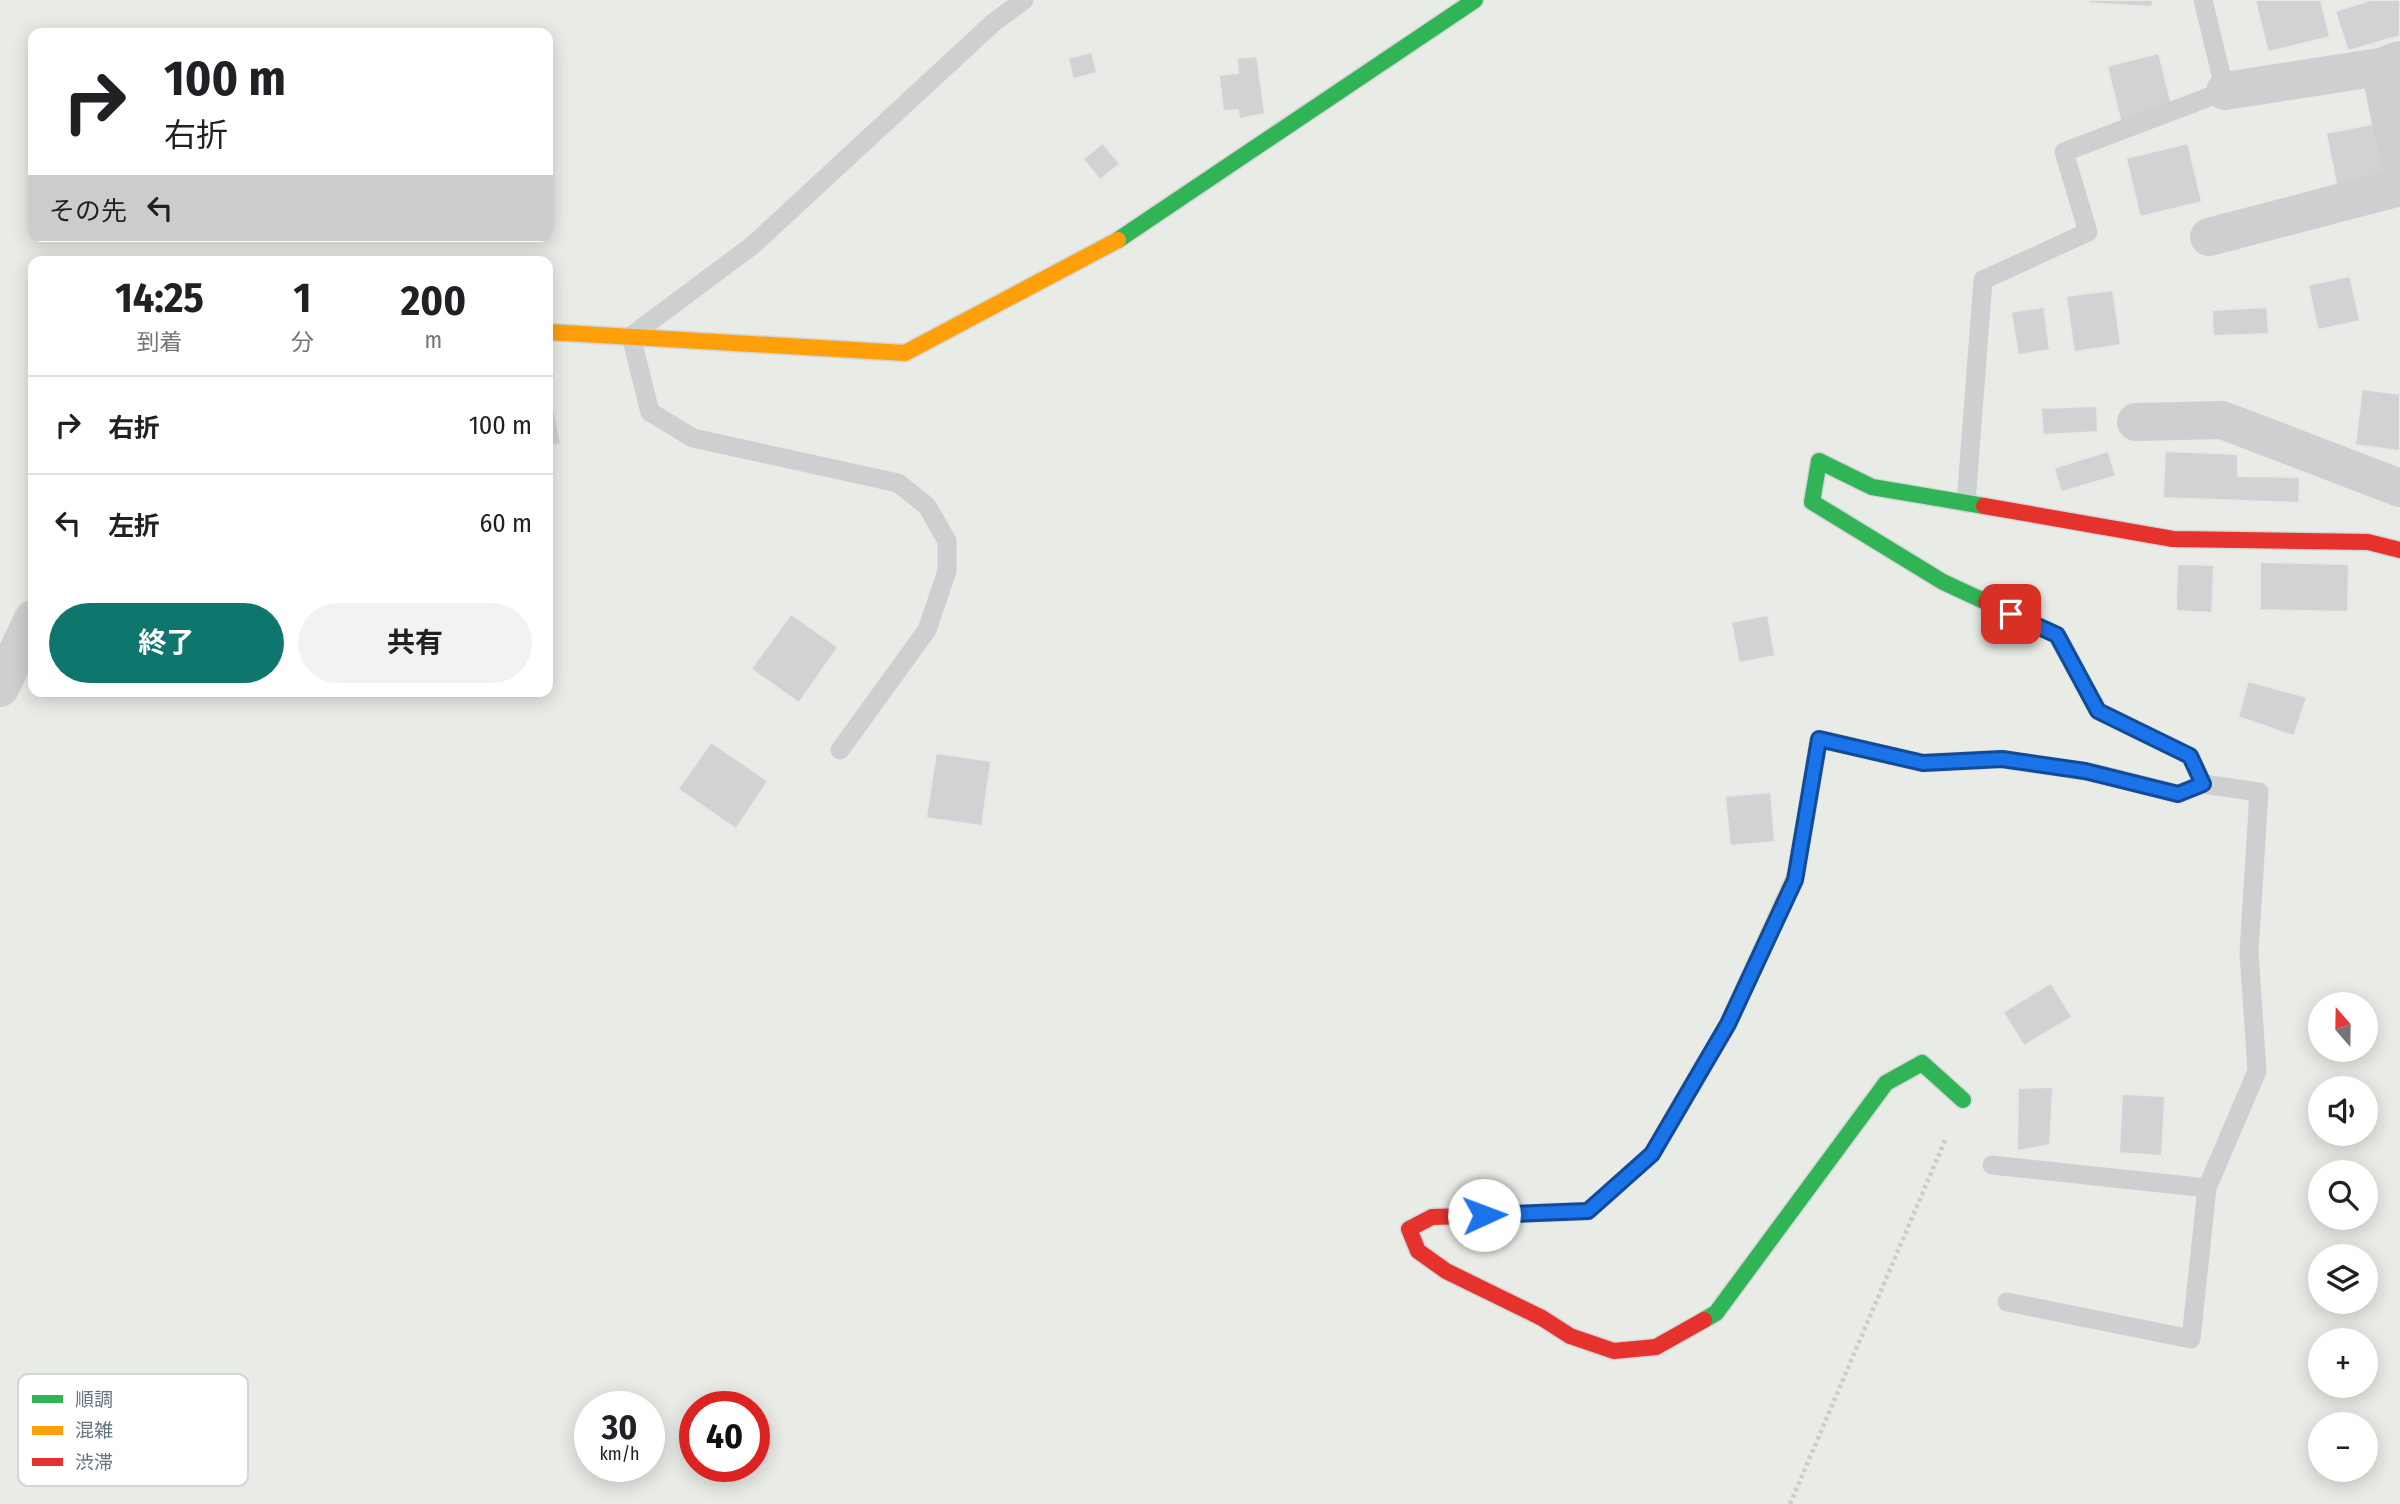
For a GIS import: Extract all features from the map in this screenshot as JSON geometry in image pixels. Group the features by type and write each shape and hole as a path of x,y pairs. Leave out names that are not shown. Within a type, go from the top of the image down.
{"street":[{"path":"553,332 905,354 1115,242 1475,0"},
{"path":"2225,91 2390,63 2400,168"},
{"path":"2209,237 2400,187"},
{"path":"2136,422 2222,420 2398,479"},
{"path":"1963,1100 1922,1063 1886,1083 1716,1313 1656,1347 1614,1351 1570,1336 1542,1318 1446,1271 1418,1251 1409,1229 1432,1217 1588,1211 1652,1154 1728,1024 1795,880 1819,739 1923,763 2002,759 2085,771 2178,794 2203,784 2190,756 2098,711 2057,635 1943,582 1812,502 1819,461 1872,487 2173,539 2368,542 2400,550"},
{"path":"0,688 28,629"}],"lane":[{"path":"840,750 927,630 947,570 947,541 927,506 898,483 693,438 650,412 631,336 753,245 993,23 1024,0"},
{"path":"1966,503 1983,280 2088,232 2064,152 2225,91 2203,0"},
{"path":"2007,1302 2191,1339 2207,1188 2258,1071 2249,952 2259,792 2203,784"},
{"path":"1992,1165 2207,1188"}],"path":[{"path":"1790,1504 1963,1100"}],"shaded area":[{"path":"0,0 2400,0 2400,1504 0,1504"}],"building":[{"path":"2089,0 2153,0 2152,7 2088,3"},
{"path":"2255,0 2321,0 2330,37 2268,52"},
{"path":"2371,0 2400,0 2400,36 2348,51 2335,11"},
{"path":"1092,52 1097,73 1073,79 1068,58"},
{"path":"2159,53 2173,110 2121,123 2107,66"},
{"path":"1257,56 1265,114 1239,119 1238,110 1223,111 1219,75 1238,73 1237,58"},
{"path":"2373,124 2384,180 2337,189 2326,133"},
{"path":"1103,143 1120,164 1100,180 1083,159"},
{"path":"2188,143 2202,202 2140,217 2126,158"},
{"path":"2350,276 2360,321 2318,330 2308,285"},
{"path":"2113,290 2121,345 2074,352 2066,296"},
{"path":"2044,307 2050,350 2018,355 2011,312"},
{"path":"2267,307 2269,334 2213,336 2212,310"},
{"path":"2362,389 2400,394 2400,451 2355,445"},
{"path":"553,405 561,444 553,446"},
{"path":"2097,406 2098,432 2043,435 2041,408"},
{"path":"2108,451 2116,476 2061,492 2054,468"},
{"path":"2165,451 2238,454 2238,476 2300,477 2299,503 2163,498"},
{"path":"2260,562 2349,564 2348,612 2260,610"},
{"path":"2177,564 2214,565 2212,613 2176,611"},
{"path":"791,614 838,647 799,703 751,669"},
{"path":"1768,615 1775,656 1739,663 1731,622"},
{"path":"2248,681 2307,697 2294,736 2238,717"},
{"path":"711,742 768,781 736,829 678,789"},
{"path":"936,753 991,761 982,826 926,818"},
{"path":"1771,792 1775,842 1730,846 1725,796"},
{"path":"2051,983 2072,1017 2024,1046 2003,1012"},
{"path":"2053,1087 2050,1145 2017,1151 2018,1088"},
{"path":"2122,1094 2165,1096 2162,1156 2119,1153"}],"traffic: fast":[{"path":"1118,240 1475,0"},
{"path":"1984,506 1872,487 1819,461 1812,502 1943,582 1986,602"},
{"path":"1796,875 1819,739 1923,763 2002,759 2095,773"},
{"path":"1704,1320 1716,1313 1886,1083 1922,1063 1963,1100"}],"traffic: slow":[{"path":"553,332 905,353 1118,240"},
{"path":"1467,1216 1588,1211 1652,1154 1728,1024 1796,875"}],"traffic: jam":[{"path":"1984,506 2173,539 2368,542 2400,550"},
{"path":"1986,602 2057,635 2098,711 2190,756 2203,784 2178,794 2095,773"},
{"path":"1467,1216 1432,1217 1409,1229 1418,1251 1446,1271 1542,1318 1570,1336 1614,1351 1656,1347 1704,1320"}],"route":[{"path":"1484,1215 1588,1211 1652,1154 1728,1024 1795,880 1819,739 1923,763 2002,759 2085,771 2178,794 2203,784 2190,756 2098,711 2057,635 2011,614"}]}
